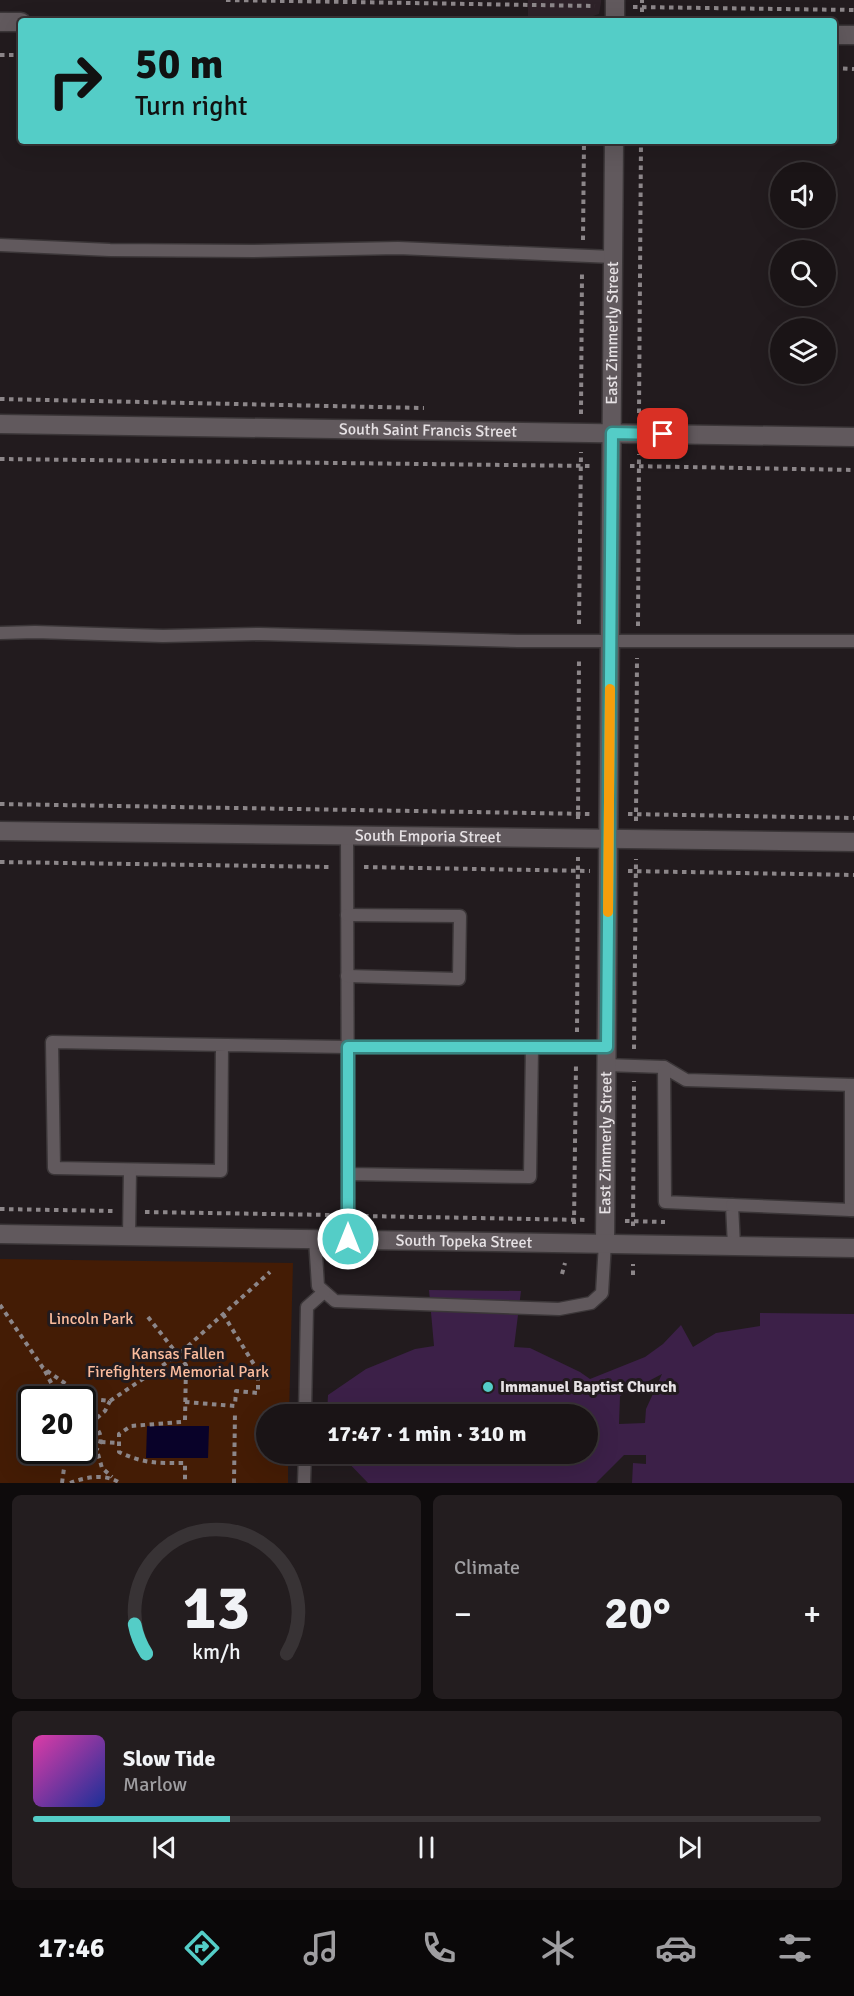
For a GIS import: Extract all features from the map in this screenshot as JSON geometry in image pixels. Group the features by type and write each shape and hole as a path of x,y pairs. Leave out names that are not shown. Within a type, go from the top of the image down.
{"street":[{"path":"0,22 18,22"},
{"path":"837,35 854,35"},
{"name":"East Zimmerly Street","path":"605,1243 614,144"},
{"name":"South Saint Francis Street","path":"0,424 854,437"},
{"name":"South Emporia Street","path":"0,831 854,842"},
{"name":"South Topeka Street","path":"0,1234 854,1248"}],"lane":[{"path":"0,245 110,250 228,251 398,248 613,257"},
{"path":"0,633 163,636 260,634 579,642 854,641"},
{"path":"347,835 348,1239"},
{"path":"347,915 460,916 459,979 347,976"},
{"path":"222,1045 221,1171 54,1168 52,1042 348,1047 576,1047 634,1066 664,1066 686,1080 853,1085 852,1210 664,1202 664,1066"},
{"path":"348,1174 530,1177 531,1048"},
{"path":"129,1236 130,1170"},
{"path":"732,1205 734,1246"},
{"path":"315,1239 318,1286 335,1302 559,1309 591,1303 602,1293 605,1243"},
{"path":"305,1404 307,1306 324,1292"},
{"path":"304,1483 305,1464"}],"path":[{"path":"226,0 615,9 642,7 854,10"},
{"path":"642,0 642,18"},
{"path":"0,55 18,55"},
{"path":"837,68 854,69"},
{"path":"562,1274 575,1220 584,144"},
{"path":"633,1275 641,144"},
{"path":"0,399 427,408"},
{"path":"581,411 639,412"},
{"path":"0,459 854,470"},
{"path":"0,804 854,818"},
{"path":"0,862 854,875"},
{"path":"0,1209 669,1222"},
{"path":"96,1419 105,1411 110,1401 178,1355 270,1272"},
{"path":"0,1305 45,1370 53,1386"},
{"path":"223,1314 258,1371 258,1393 236,1391 234,1483"},
{"path":"148,1317 186,1365 183,1421 131,1425 119,1434 119,1452 151,1463 185,1462 185,1483"},
{"path":"45,1370 86,1398 110,1401"},
{"path":"185,1402 235,1406"},
{"path":"96,1430 100,1442 98,1454 102,1468 120,1483"},
{"path":"100,1442 118,1443"},
{"path":"62,1483 65,1464"},
{"path":"70,1483 86,1477 113,1478"}],"shaded area":[{"path":"528,0 601,0 601,3 599,14 590,17 528,18"},
{"path":"147,1426 209,1426 208,1458 146,1458"}],"green space":[{"name":"Kansas Fallen Firefighters Memorial Park","path":"0,1259 293,1263 289,1404 256,1404 256,1464 288,1464 288,1483 0,1483"}],"building":[{"path":"429,1290 521,1291 514,1347 530,1348 590,1379 645,1357 663,1344 681,1325 693,1347 716,1333 760,1326 760,1313 854,1314 854,1483 632,1483 633,1463 646,1464 646,1455 624,1455 596,1483 368,1483 350,1464 598,1464 598,1404 328,1404 328,1395 366,1369 415,1349 434,1346","holes":["662,1374 646,1409 645,1423 619,1424 620,1396"]}],"slow traffic":[{"path":"608,912 610,689"}],"place":[{"name":"Immanuel Baptist Church","path":"488,1387"}],"route":[{"path":"348,1239 348,1047 607,1047 612,433 663,434"}],"park label":[{"name":"Lincoln Park","path":"91,1319"}]}
